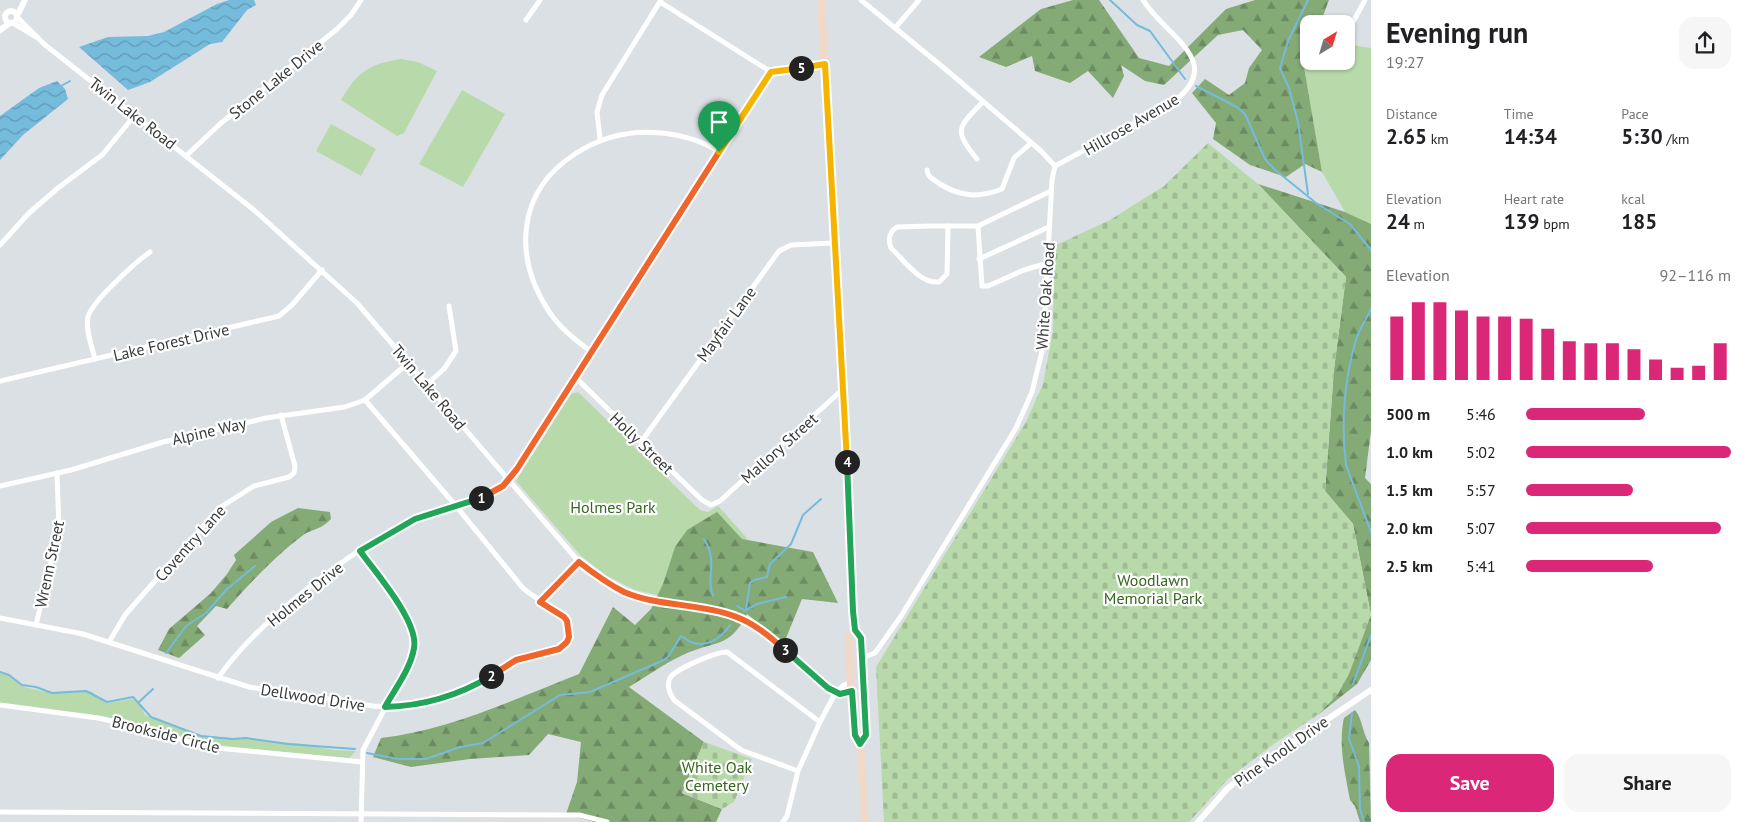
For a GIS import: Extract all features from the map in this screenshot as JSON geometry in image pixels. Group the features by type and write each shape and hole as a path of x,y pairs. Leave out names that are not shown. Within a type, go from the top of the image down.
{"main road":[{"path":"821,0 833,242 844,389 855,630 861,638 866,735 860,744"},
{"path":"855,630 849,637 855,735 860,744 865,822"}],"street":[{"path":"12,19 12,11 24,0"},
{"path":"0,30 12,19 24,0"},
{"name":"Stone Lake Drive","path":"187,155 220,124 337,29 351,15 360,0"},
{"path":"526,20 540,0"},
{"path":"861,0 1031,143 1055,166"},
{"path":"895,28 920,0"},
{"name":"Hillrose Avenue","path":"1055,166 1172,103 1184,93 1192,82 1195,68 1190,53 1155,17 1143,0"},
{"path":"1355,18 1365,0"},
{"path":"600,139 597,112 602,95 660,1 771,72 825,64"},
{"path":"0,25 12,19"},
{"name":"Twin Lake Road","path":"12,19 187,155 322,270 364,310 508,482 579,562 611,584 632,595 676,606 728,614 742,619 762,630 836,692"},
{"name":"Holmes Drive","path":"218,678 246,643 324,576 360,551 415,519 480,499 508,482 771,72"},
{"path":"977,159 962,139 960,131 963,124 983,102"},
{"path":"0,245 29,213 58,188 102,155 135,115"},
{"path":"592,352 565,331 543,301 532,276 525,238 531,206 546,178 567,159 600,139 638,133 668,134 692,140 719,152"},
{"path":"927,170 930,177 956,192 975,196 988,194 1002,189 1014,158 1031,143"},
{"name":"White Oak Road","path":"862,658 875,653 901,616 1016,428 1032,392 1043,347 1051,191 1055,166"},
{"path":"948,226 946,274 939,282 929,282 922,277 891,248 889,243 890,235 897,227 948,226 978,226 1051,191"},
{"path":"978,226 980,279 984,287 1048,263"},
{"path":"980,259 1049,227"},
{"name":"Mayfair Lane","path":"641,442 779,251 792,245 833,242"},
{"path":"94,359 88,325 89,314 122,275 150,252"},
{"name":"Lake Forest Drive","path":"0,381 279,316 286,312 322,270"},
{"path":"427,384 444,369 456,352 449,306"},
{"name":"Alpine Way","path":"0,486 57,473 155,444 281,415 335,409 365,400 408,363"},
{"name":"Holly Street","path":"576,378 702,500 711,505"},
{"name":"Mallory Street","path":"711,505 720,501 844,389"},
{"name":"Dellwood Drive","path":"0,618 83,634 250,688 385,707 415,705 452,696 473,687 516,660 563,647 569,637 567,621 564,617 530,596 512,577 456,506 365,400"},
{"name":"Coventry Lane","path":"109,642 125,615 219,508 254,486 289,477 294,473 295,466 281,415"},
{"name":"Wrenn Street","path":"36,624 59,529 60,502 57,473"},
{"path":"360,551 405,616 414,638 410,661 367,739 362,762 361,822"},
{"path":"540,602 579,562"},
{"path":"798,770 734,746 674,700 669,689 670,679 676,673 713,655 727,652 820,722"},
{"path":"783,822 787,816 798,770 820,722 836,692 844,685 852,687"},
{"name":"Pine Knoll Drive","path":"1198,822 1227,789 1243,776 1371,690"},
{"name":"Brookside Circle","path":"0,706 98,718 142,728 207,747 362,762"},
{"path":"0,812 580,815 607,822"},
{"path":"502,814 502,822"}],"green space":[{"path":"1073,0 1099,0 1139,58 1169,66 1226,9 1255,0 1329,0 1323,15 1300,15 1300,70 1305,70 1322,172 1305,164 1286,177 1250,165 1213,139 1216,123 1192,93 1205,79 1229,95 1245,83 1249,68 1262,50 1243,30 1218,35 1164,85 1145,81 1121,65 1124,76 1113,98 1088,71 1070,83 1035,71 1032,56 1006,67 979,57 1041,9"},
{"path":"1355,45 1371,48 1371,224 1345,212 1322,172 1305,70 1355,70"},
{"path":"401,59 418,62 437,71 404,133 397,136 341,100 353,82 365,71 380,64"},
{"path":"462,90 505,114 463,187 419,164"},
{"path":"331,124 376,149 361,176 316,151"},
{"name":"Woodlawn Memorial Park","path":"1208,143 1258,184 1346,277 1334,369 1325,491 1353,524 1371,615 1349,674 1338,694 1319,714 1278,741 1229,778 1189,822 884,822 876,667 1026,422 1043,384 1053,330 1054,246 1110,220 1164,186"},
{"path":"1258,184 1345,212 1371,224 1371,431 1365,478 1371,484 1371,615 1353,524 1325,491 1334,369 1346,277"},
{"name":"Holmes Park","path":"578,392 700,510 708,512 718,506 746,537 759,565 674,599 635,590 607,576 581,556 516,481 571,394"},
{"path":"298,508 330,512 331,519 323,526 306,533 272,561 227,609 216,606 197,626 205,635 179,658 158,650 169,629 211,593 227,574 236,560 234,555 271,522"},
{"path":"717,512 742,539 813,552 838,603 802,599 784,643 747,614 741,625 727,639 676,658 629,687 704,742 682,793 722,809 716,822 594,822 566,814 577,782 581,742 548,734 529,755 470,759 411,767 373,757 381,738 406,734 457,721 579,674 613,607 635,625 651,609 663,584 675,547 687,530"},
{"path":"1371,615 1371,660 1357,684 1319,714 1313,710"},
{"path":"0,673 6,674 25,687 46,692 91,691 107,703 132,699 139,703 145,715 197,735 304,744 334,750 356,751 349,758 213,746 103,716 0,703"},
{"path":"1355,710 1369,743 1371,822 1360,822 1355,806 1350,800 1344,769 1342,728 1344,718"},
{"name":"White Oak Cemetery","path":"704,742 752,759 734,802 722,809 682,793"}],"water":[{"path":"229,0 254,0 256,5 247,10 222,42 210,44 150,82 128,90 79,47 108,37 148,36 164,32 217,4"},
{"path":"57,81 65,89 68,99 23,135 0,160 0,116 39,88"}],"waterway":[{"path":"1110,0 1137,25 1150,31 1185,79"},
{"path":"1308,0 1288,41 1280,68 1289,88 1298,122 1308,194"},
{"path":"61,86 70,81"},
{"path":"1196,86 1237,107 1245,114 1265,159 1274,169 1316,203 1350,224 1371,250"},
{"path":"1371,309 1357,336 1352,355 1346,386 1344,418 1346,465 1371,532"},
{"path":"746,609 750,583 767,577 770,564 791,544 803,515 821,499"},
{"path":"704,539 711,555 710,581 713,596"},
{"path":"166,653 186,626 206,613 227,589 255,566"},
{"path":"744,611 757,604 786,597"},
{"path":"737,606 744,610"},
{"path":"367,753 398,759 426,759 460,747 483,743 560,695 590,692 664,660 668,657 681,636 697,644 708,643 723,634 730,625"},
{"path":"1353,684 1371,635"},
{"path":"0,672 9,675 22,685 36,687 52,693 86,691 107,702 133,697 151,717 201,736 232,739 246,738 288,744 355,749"},
{"path":"139,702 153,689"},
{"path":"1352,713 1349,739 1359,766 1360,809 1364,822"}],"route":[{"path":"825,64 833,242 844,389 853,611 855,630 861,638 866,735 860,744 855,735 852,691 840,694 828,688 762,630 728,614 676,606 632,595 600,578 579,562 540,602 557,612 567,621 569,637 563,647 516,660 473,687 452,696 415,705 385,707 410,661 415,645 414,632 360,551 415,519 480,499 508,482 719,152 771,72 825,64"}]}
